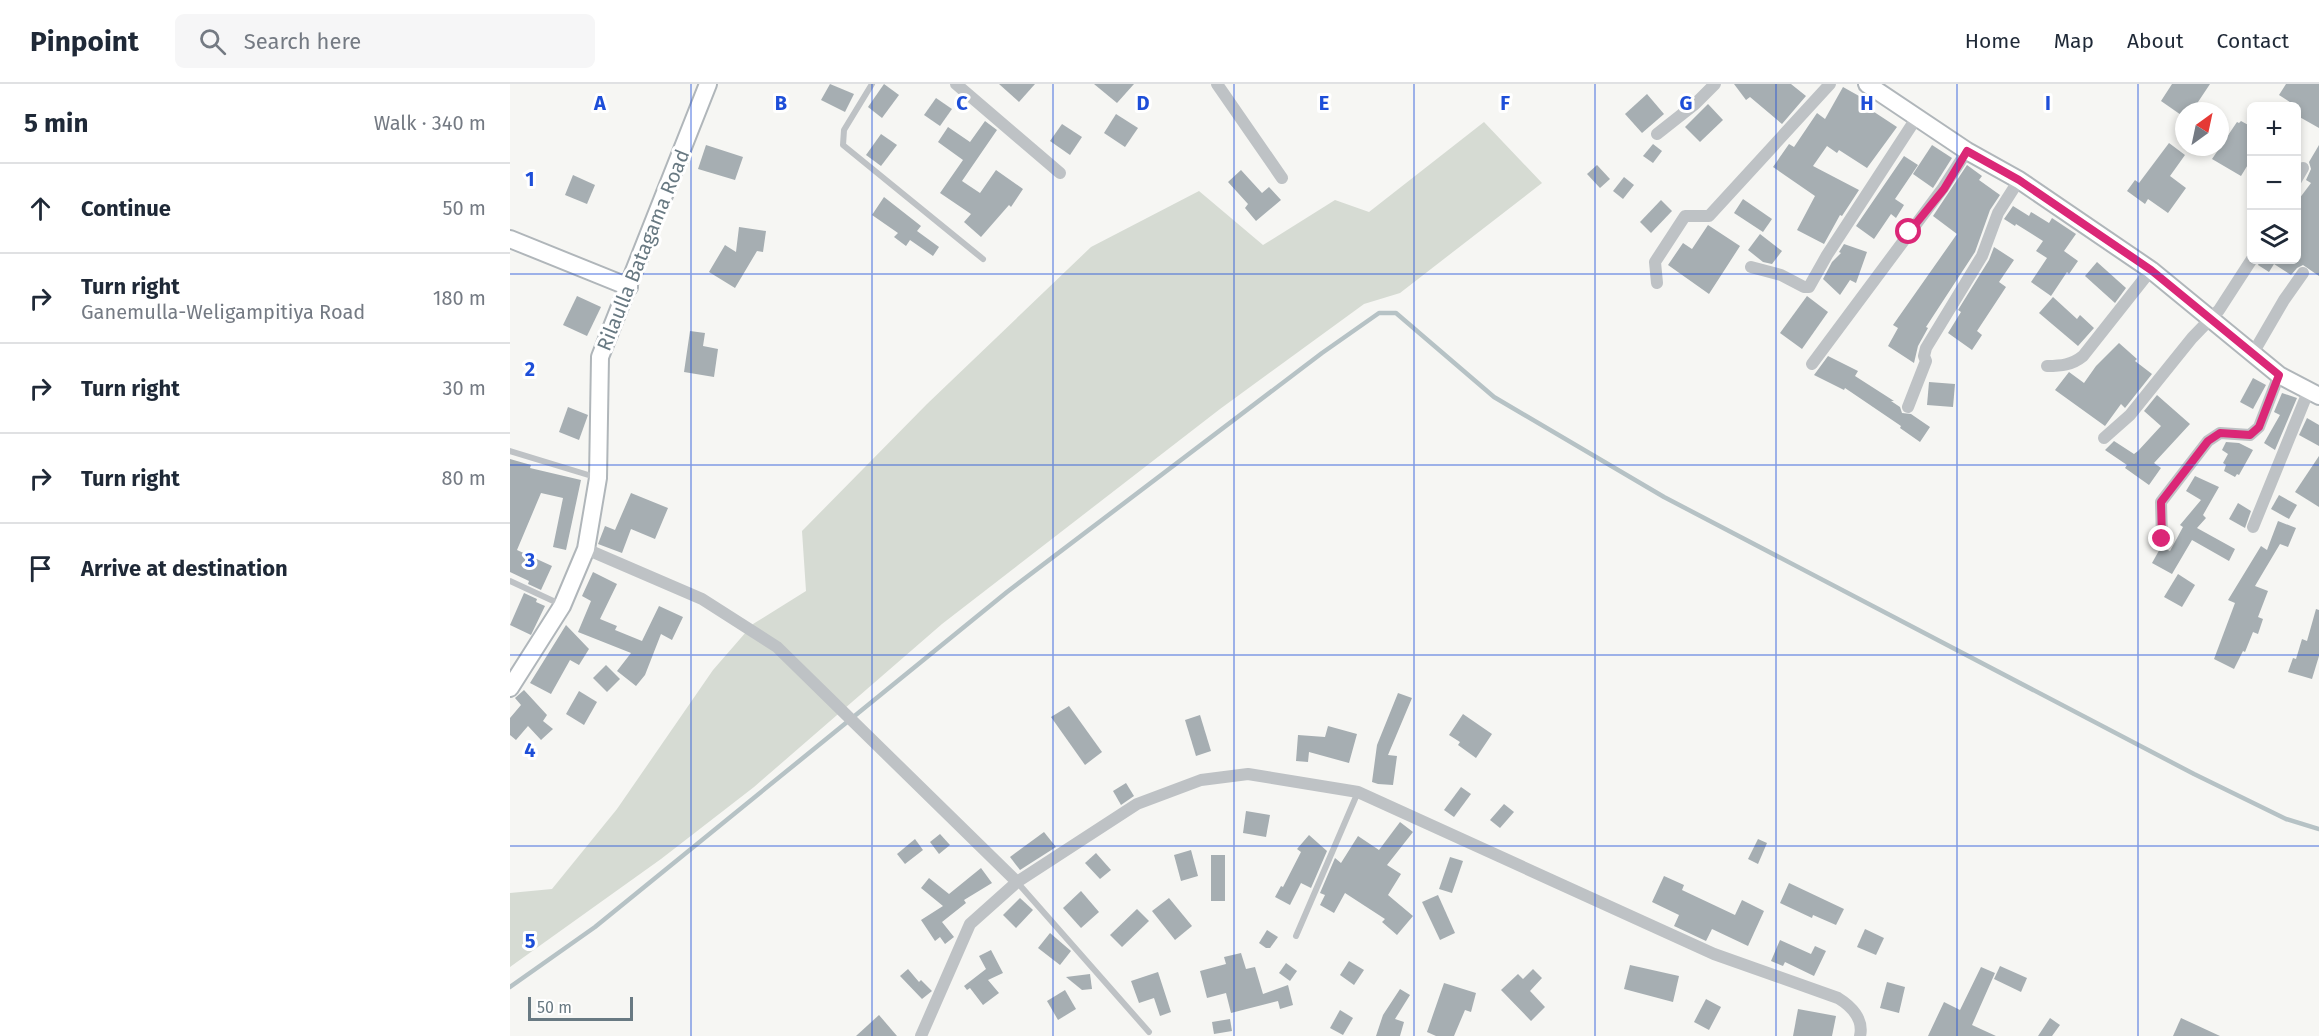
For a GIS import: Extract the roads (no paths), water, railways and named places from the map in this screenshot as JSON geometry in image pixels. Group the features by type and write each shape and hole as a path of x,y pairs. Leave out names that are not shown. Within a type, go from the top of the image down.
{"street":[{"name":"Rilaulla Batagama Road","path":"510,688 562,606 586,549 598,478 600,357 708,84"},
{"path":"956,84 1059,173"},
{"path":"1217,84 1282,178"},
{"path":"1657,134 1695,104 1715,84"},
{"path":"1657,283 1655,262 1685,216 1709,216 1830,84"},
{"path":"1868,84 1967,151 2019,180 2151,270 2252,355 2279,375 2314,394 2253,527"},
{"path":"1752,267 1781,275 1804,287 1809,287 1827,255 1917,117"},
{"path":"1812,364 1944,189 1967,151"},
{"path":"1908,407 1926,361 1924,356 1926,348 1982,256 1998,213 2019,180"},
{"path":"510,239 629,287"},
{"path":"2104,438 2117,428 2151,391 2192,338 2224,303 2249,264"},
{"path":"2047,366 2075,363 2083,356 2151,270"},
{"path":"2252,355 2284,300 2303,273"},
{"path":"2162,539 2161,502 2208,441 2220,433 2250,435 2259,427 2279,375"},
{"path":"586,549 702,599 777,647 1017,882"},
{"path":"921,1036 970,924 1017,882 1137,804 1200,780 1248,774 1358,792 1714,954 1838,998 1853,1008 1862,1029 1860,1036"}],"lane":[{"path":"872,84 844,130 843,146 983,259"},
{"path":"510,451 598,478"},
{"path":"510,581 562,606"},
{"path":"1296,936 1358,792"},
{"path":"1017,882 1149,1032"}],"waterway":[{"path":"510,987 595,927 1007,592 1322,353 1379,313 1396,313 1494,397 1664,497 2194,774 2286,819 2319,829"}]}
